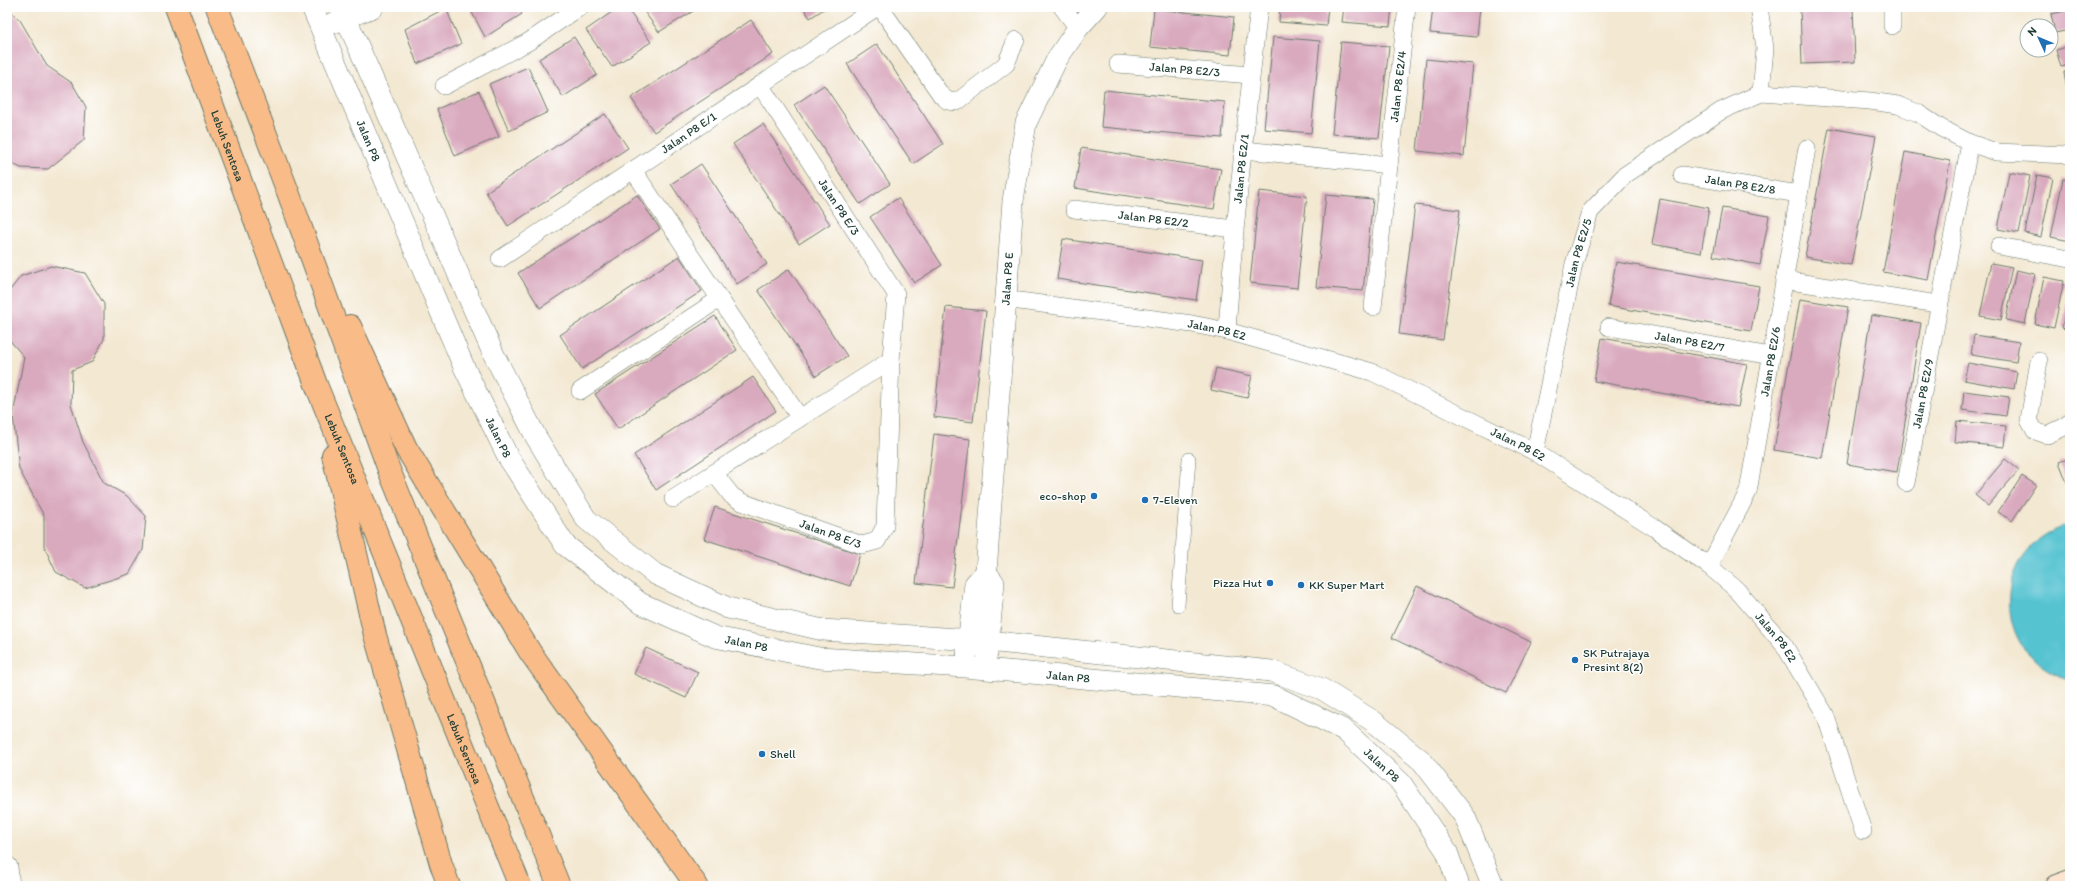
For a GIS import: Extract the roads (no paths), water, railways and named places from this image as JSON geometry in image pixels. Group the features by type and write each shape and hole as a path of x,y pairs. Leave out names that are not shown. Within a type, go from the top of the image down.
{"main road":[{"name":"Lebuh Sentosa","path":"176,7 317,388 520,886"},
{"path":"217,7 288,192 389,470 559,886"},
{"path":"288,192 406,448 530,652 697,886"},
{"path":"317,388 375,635 448,886"},
{"path":"2056,886 2070,881"}],"street":[{"path":"320,28 343,12 373,7"},
{"path":"444,86 528,42 580,7"},
{"path":"878,7 941,95 948,101 957,102 1006,64 1016,40"},
{"name":"Jalan P8 E/1","path":"500,259 878,7"},
{"path":"1062,7 1078,28"},
{"name":"Jalan P8 E","path":"978,640 994,583 986,572 1013,201 1026,123 1057,59 1078,28 1097,7"},
{"name":"Jalan P8 E2/1","path":"1227,331 1234,229 1259,7"},
{"name":"Jalan P8 E2/4","path":"1373,307 1407,7"},
{"path":"1759,7 1765,48 1761,93 1870,101 1898,105 1918,113 1970,144 1996,152 2070,155"},
{"path":"1892,7 1892,26"},
{"name":"Jalan P8","path":"313,8 320,28 464,367 508,457 565,545 640,603 716,637 818,658 975,668 1274,696 1344,730 1401,783 1447,852 1459,886"},
{"path":"343,12 493,353 536,437 586,519 655,574 728,608 823,630 978,640 1271,670 1322,689 1372,720 1422,762 1465,817 1493,886"},
{"name":"Jalan P8 E2/3","path":"1118,64 1251,76"},
{"name":"Jalan P8 E/3","path":"714,473 732,496 742,502 862,545 876,541 885,526 891,360 896,294 760,85"},
{"name":"Jalan P8 E2/5","path":"1534,452 1574,264 1590,212 1625,175 1722,111 1761,93"},
{"name":"Jalan P8 E2/9","path":"1906,483 1938,304 1970,144"},
{"name":"Jalan P8 E2/6","path":"1709,566 1748,492 1807,148"},
{"path":"1244,150 1389,165"},
{"path":"633,170 800,418"},
{"name":"Jalan P8 E2/8","path":"1682,176 1799,194"},
{"name":"Jalan P8 E2/2","path":"1074,209 1234,229"},
{"path":"1999,246 2070,259"},
{"path":"1784,280 1938,304"},
{"path":"580,391 719,298"},
{"name":"Jalan P8 E2","path":"1005,299 1192,324 1227,331 1372,372 1534,452 1653,527 1709,566 1737,590 1784,645 1824,714 1834,737 1863,831"},
{"name":"Jalan P8 E2/7","path":"1608,327 1771,356"},
{"path":"674,499 891,360"},
{"path":"2039,361 2029,420 2035,430 2047,435 2064,427 2070,422"},
{"path":"1178,605 1189,459"},
{"path":"975,668 978,640"},
{"path":"7,867 9,886"}],"water":[{"path":"2070,524 2070,679 2055,674 2045,668 2025,650 2016,635 2012,622 2010,594 2012,580 2024,555 2045,535"}],"place":[{"name":"eco-shop","path":"1094,496"},
{"name":"7-Eleven","path":"1145,500"},
{"name":"Pizza Hut","path":"1270,583"},
{"name":"KK Super Mart","path":"1301,585"},
{"name":"SK Putrajaya Presint 8(2)","path":"1575,660"},
{"name":"Shell","path":"762,754"}]}
